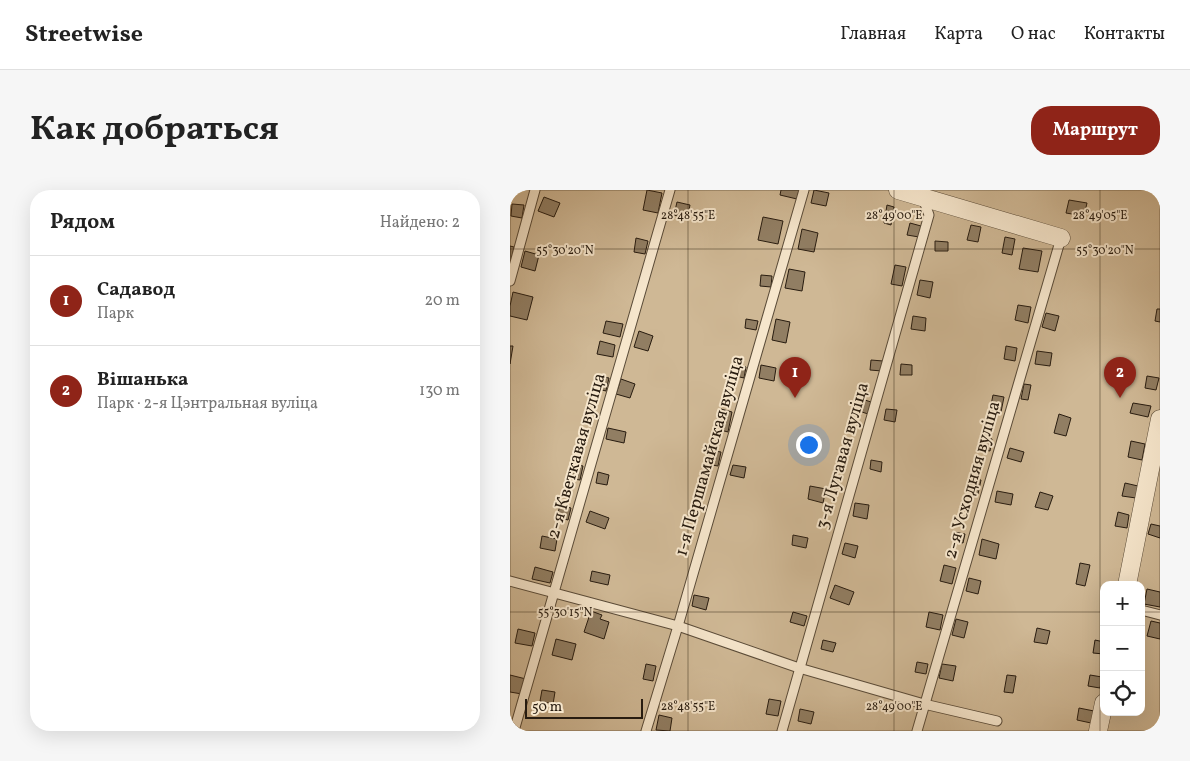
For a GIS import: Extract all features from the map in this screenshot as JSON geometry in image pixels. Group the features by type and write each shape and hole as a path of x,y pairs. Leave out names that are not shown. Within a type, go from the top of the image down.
{"street":[{"path":"898,190 924,194 1061,238"},
{"path":"1128,581 1156,456 1160,419"},
{"path":"1098,731 1101,716"}],"lane":[{"path":"510,281 535,190"},
{"name":"2-я Кветкавая вуліца","path":"514,731 670,190"},
{"name":"1-я Першамайская вуліца","path":"646,731 804,190"},
{"name":"3-я Лугавая вуліца","path":"782,731 930,215 924,194"},
{"name":"2-я Усходняя вуліца","path":"917,731 1061,238"},
{"path":"510,581 678,626 799,668 924,704 997,721"},
{"path":"1145,611 1160,615"}],"shaded area":[{"path":"510,190 1160,190 1160,731 510,731"}],"building":[{"path":"647,190 662,193 658,213 643,210"},
{"path":"781,190 799,190 797,199 780,195"},
{"path":"814,190 829,193 826,206 811,203"},
{"path":"544,197 560,203 554,217 538,211"},
{"path":"1069,200 1087,203 1084,216 1066,213"},
{"path":"677,202 690,205 687,219 674,215"},
{"path":"512,204 524,205 522,218 511,216"},
{"path":"887,205 894,207 891,225 884,223"},
{"path":"763,217 783,221 778,244 758,240"},
{"path":"910,223 921,226 919,237 907,235"},
{"path":"971,225 981,227 978,242 967,240"},
{"path":"802,229 818,233 814,252 798,249"},
{"path":"1005,237 1015,239 1012,255 1002,253"},
{"path":"636,238 648,241 645,254 634,252"},
{"path":"935,241 948,242 948,251 935,251"},
{"path":"510,246 514,247 511,262 510,262"},
{"path":"1023,248 1042,251 1038,272 1019,269"},
{"path":"525,251 539,255 535,271 521,267"},
{"path":"895,265 906,267 902,286 891,284"},
{"path":"789,269 805,272 802,291 785,288"},
{"path":"761,275 772,276 771,287 760,286"},
{"path":"920,280 933,282 930,298 917,295"},
{"path":"513,292 533,297 527,320 510,316"},
{"path":"1018,305 1031,307 1028,323 1015,320"},
{"path":"1157,309 1160,309 1160,322 1155,321"},
{"path":"1046,313 1059,316 1055,331 1042,327"},
{"path":"913,316 926,318 925,331 911,329"},
{"path":"746,319 758,321 756,330 745,328"},
{"path":"776,319 790,322 786,343 772,340"},
{"path":"606,321 623,324 620,337 603,333"},
{"path":"639,331 653,336 648,351 634,347"},
{"path":"600,341 615,345 613,357 597,354"},
{"path":"510,346 513,346 510,364"},
{"path":"1006,346 1017,348 1015,361 1004,359"},
{"path":"1037,351 1052,353 1050,366 1035,364"},
{"path":"871,360 883,361 882,371 870,370"},
{"path":"901,364 912,365 912,375 900,375"},
{"path":"733,365 746,367 744,378 731,375"},
{"path":"761,365 776,368 774,381 759,378"},
{"path":"596,376 609,378 606,391 594,388"},
{"path":"1147,376 1159,378 1156,390 1145,388"},
{"path":"621,379 635,384 630,398 616,394"},
{"path":"1024,384 1031,385 1028,400 1021,399"},
{"path":"993,395 1004,397 1001,412 990,410"},
{"path":"862,399 871,402 868,414 859,411"},
{"path":"1133,403 1151,406 1148,417 1130,413"},
{"path":"721,409 732,412 728,432 717,429"},
{"path":"886,409 897,410 895,422 884,420"},
{"path":"1059,414 1071,418 1066,436 1054,433"},
{"path":"608,428 626,432 624,443 606,439"},
{"path":"982,437 992,439 990,451 979,449"},
{"path":"1131,441 1145,444 1142,460 1128,457"},
{"path":"1010,448 1024,452 1021,462 1007,458"},
{"path":"709,450 721,452 718,466 706,464"},
{"path":"871,460 882,462 881,472 870,469"},
{"path":"570,463 583,466 580,480 567,478"},
{"path":"733,465 746,467 744,478 730,475"},
{"path":"598,472 609,475 607,485 596,483"},
{"path":"969,478 981,480 978,494 967,492"},
{"path":"1125,483 1138,486 1136,498 1122,496"},
{"path":"810,486 826,489 823,503 808,499"},
{"path":"997,491 1013,494 1011,505 995,502"},
{"path":"1040,492 1053,496 1048,510 1035,507"},
{"path":"855,503 869,505 867,519 853,516"},
{"path":"560,505 571,508 568,520 557,517"},
{"path":"590,511 609,518 605,529 586,522"},
{"path":"1118,512 1129,515 1127,528 1115,526"},
{"path":"1151,524 1160,526 1160,538 1148,534"},
{"path":"954,532 965,534 963,543 953,541"},
{"path":"793,535 808,538 806,548 792,545"},
{"path":"542,536 557,539 555,551 540,548"},
{"path":"982,539 999,544 996,559 979,555"},
{"path":"845,543 858,546 855,558 842,554"},
{"path":"1080,563 1090,565 1085,586 1076,584"},
{"path":"944,565 956,568 952,584 940,581"},
{"path":"535,567 553,572 550,583 532,579"},
{"path":"592,571 610,575 608,585 590,581"},
{"path":"969,578 981,581 978,594 966,591"},
{"path":"835,585 854,592 849,605 830,598"},
{"path":"1147,589 1160,592 1160,607 1145,604"},
{"path":"694,595 709,598 706,610 692,606"},
{"path":"591,611 602,615 600,619 609,622 604,639 584,632"},
{"path":"793,612 807,616 804,626 790,622"},
{"path":"929,612 943,615 940,630 926,627"},
{"path":"956,619 968,622 964,638 952,635"},
{"path":"1151,621 1160,623 1160,639 1147,636"},
{"path":"1037,628 1050,631 1047,644 1034,642"},
{"path":"518,629 535,633 532,646 515,643"},
{"path":"556,639 576,644 572,660 552,655"},
{"path":"823,640 836,643 833,652 821,649"},
{"path":"1095,640 1100,641 1100,654 1093,653"},
{"path":"917,662 928,664 926,674 915,672"},
{"path":"646,664 656,666 653,681 643,679"},
{"path":"942,664 956,666 953,681 939,678"},
{"path":"510,675 526,679 522,694 510,692"},
{"path":"1007,675 1016,676 1013,693 1004,692"},
{"path":"1090,675 1100,677 1100,688 1088,686"},
{"path":"542,690 555,692 553,704 540,701"},
{"path":"769,699 781,701 778,716 766,714"},
{"path":"1079,708 1094,711 1091,723 1077,720"},
{"path":"800,709 814,712 811,724 798,721"},
{"path":"659,715 672,718 670,731 656,730"}],"place":[{"name":"Садавод","path":"795,398"},
{"name":"Вішанька","path":"1120,398"}]}
